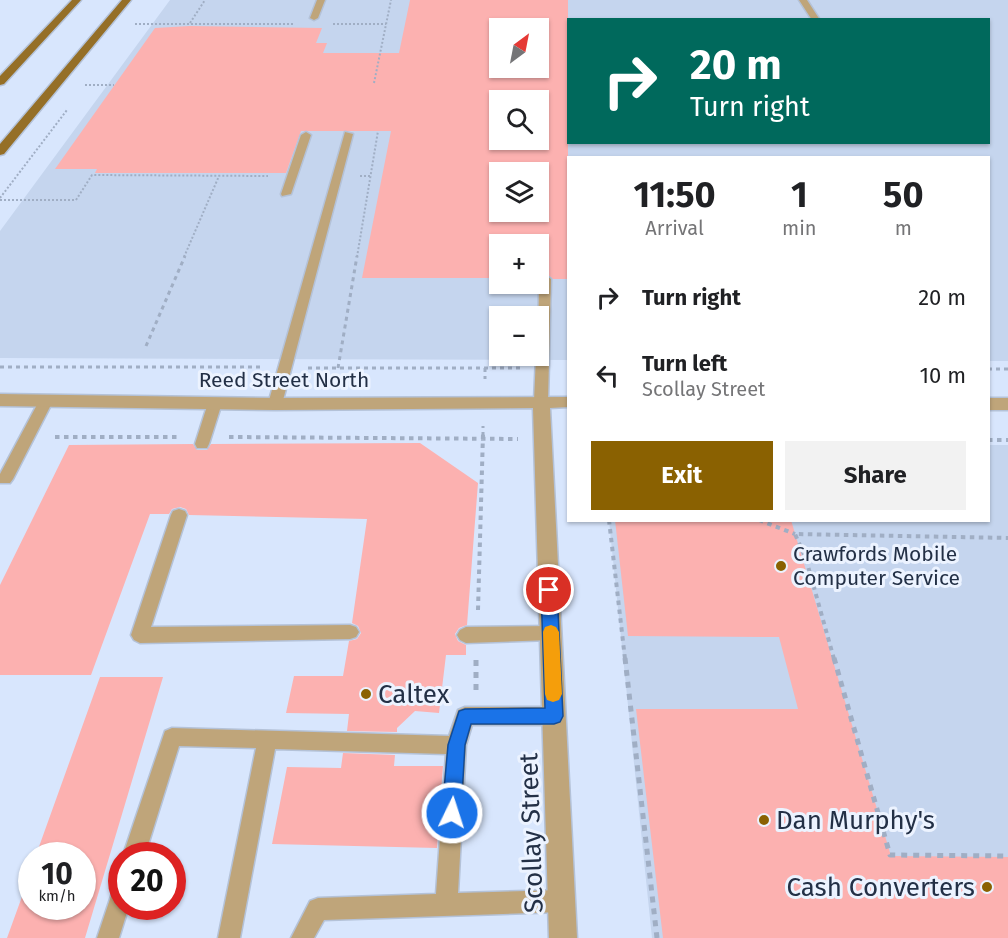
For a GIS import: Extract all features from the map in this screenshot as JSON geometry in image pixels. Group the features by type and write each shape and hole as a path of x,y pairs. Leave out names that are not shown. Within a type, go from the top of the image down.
{"main road":[{"path":"0,82 77,0"},
{"path":"0,151 127,0"}],"street":[{"name":"Reed Street North","path":"0,400 275,404 567,402"},
{"name":"Scollay Street","path":"541,401 563,938"},
{"path":"990,404 1008,404"}],"lane":[{"path":"314,18 321,0"},
{"path":"803,0 815,18"},
{"path":"275,404 348,134"},
{"path":"286,194 306,135"},
{"path":"541,401 545,294"},
{"path":"5,479 46,401"},
{"path":"203,441 215,403"},
{"path":"179,514 140,635 350,632"},
{"path":"466,634 551,633"},
{"path":"446,905 456,745 465,716 554,716"},
{"path":"138,842 172,737 456,745"},
{"path":"229,938 267,740"},
{"path":"302,938 318,909 562,901"},
{"path":"108,938 114,920"}],"path":[{"path":"190,24 206,0"},
{"path":"374,84 391,0"},
{"path":"132,24 305,24"},
{"path":"328,24 386,24"},
{"path":"88,85 114,85"},
{"path":"338,368 378,131"},
{"path":"0,200 76,200 92,175 292,176"},
{"path":"146,346 219,176"},
{"path":"337,176 370,176"},
{"path":"0,367 485,368"},
{"path":"990,369 1008,369"},
{"path":"27,437 203,441 483,438"},
{"path":"990,440 1008,440"},
{"path":"609,522 657,938"},
{"path":"764,522 795,534 1008,538"},
{"path":"795,534 806,559 890,855 1008,856"}],"shaded area":[{"path":"170,0 1008,0 1008,361 990,361 990,156 567,156 567,360 549,360 549,306 489,306 489,360 0,358 0,231"},
{"path":"990,445 1008,445 1008,938 652,938 609,522 990,522"}],"building":[{"path":"410,0 568,0 567,279 553,279 549,276 549,234 489,234 489,278 362,278 391,131 301,131 286,173 95,173 97,169 55,169 155,28 190,26 322,28 316,43 327,43 323,53 399,53"},
{"path":"420,443 478,483 467,625 459,628 455,634 458,641 466,645 466,655 446,655 439,713 415,711 397,728 397,732 347,731 349,714 286,713 294,676 343,676 349,641 357,639 361,633 358,626 352,623 367,519 189,515 186,509 180,507 172,509 169,514 150,514 91,675 0,675 0,585 69,445 193,444 197,450 207,450 211,444"},
{"path":"615,522 792,522 891,856 1008,857 1008,938 663,938 636,709 798,709 779,637 628,636"},
{"path":"100,677 163,677 114,842 108,842 108,861 96,901 96,842 41,842"},
{"path":"343,753 395,755 394,766 443,766 437,848 272,844 287,767 341,768"},
{"path":"18,908 18,920 90,920 85,938 7,938"}],"slow traffic":[{"path":"551,632 553,694"}],"place":[{"name":"Crawfords Mobile Computer Service","path":"781,566"},
{"name":"Caltex","path":"366,694"},
{"name":"Dan Murphy's","path":"764,820"},
{"name":"Cash Converters","path":"987,887"}],"route":[{"path":"452,813 456,745 465,716 554,716 549,590"}]}
